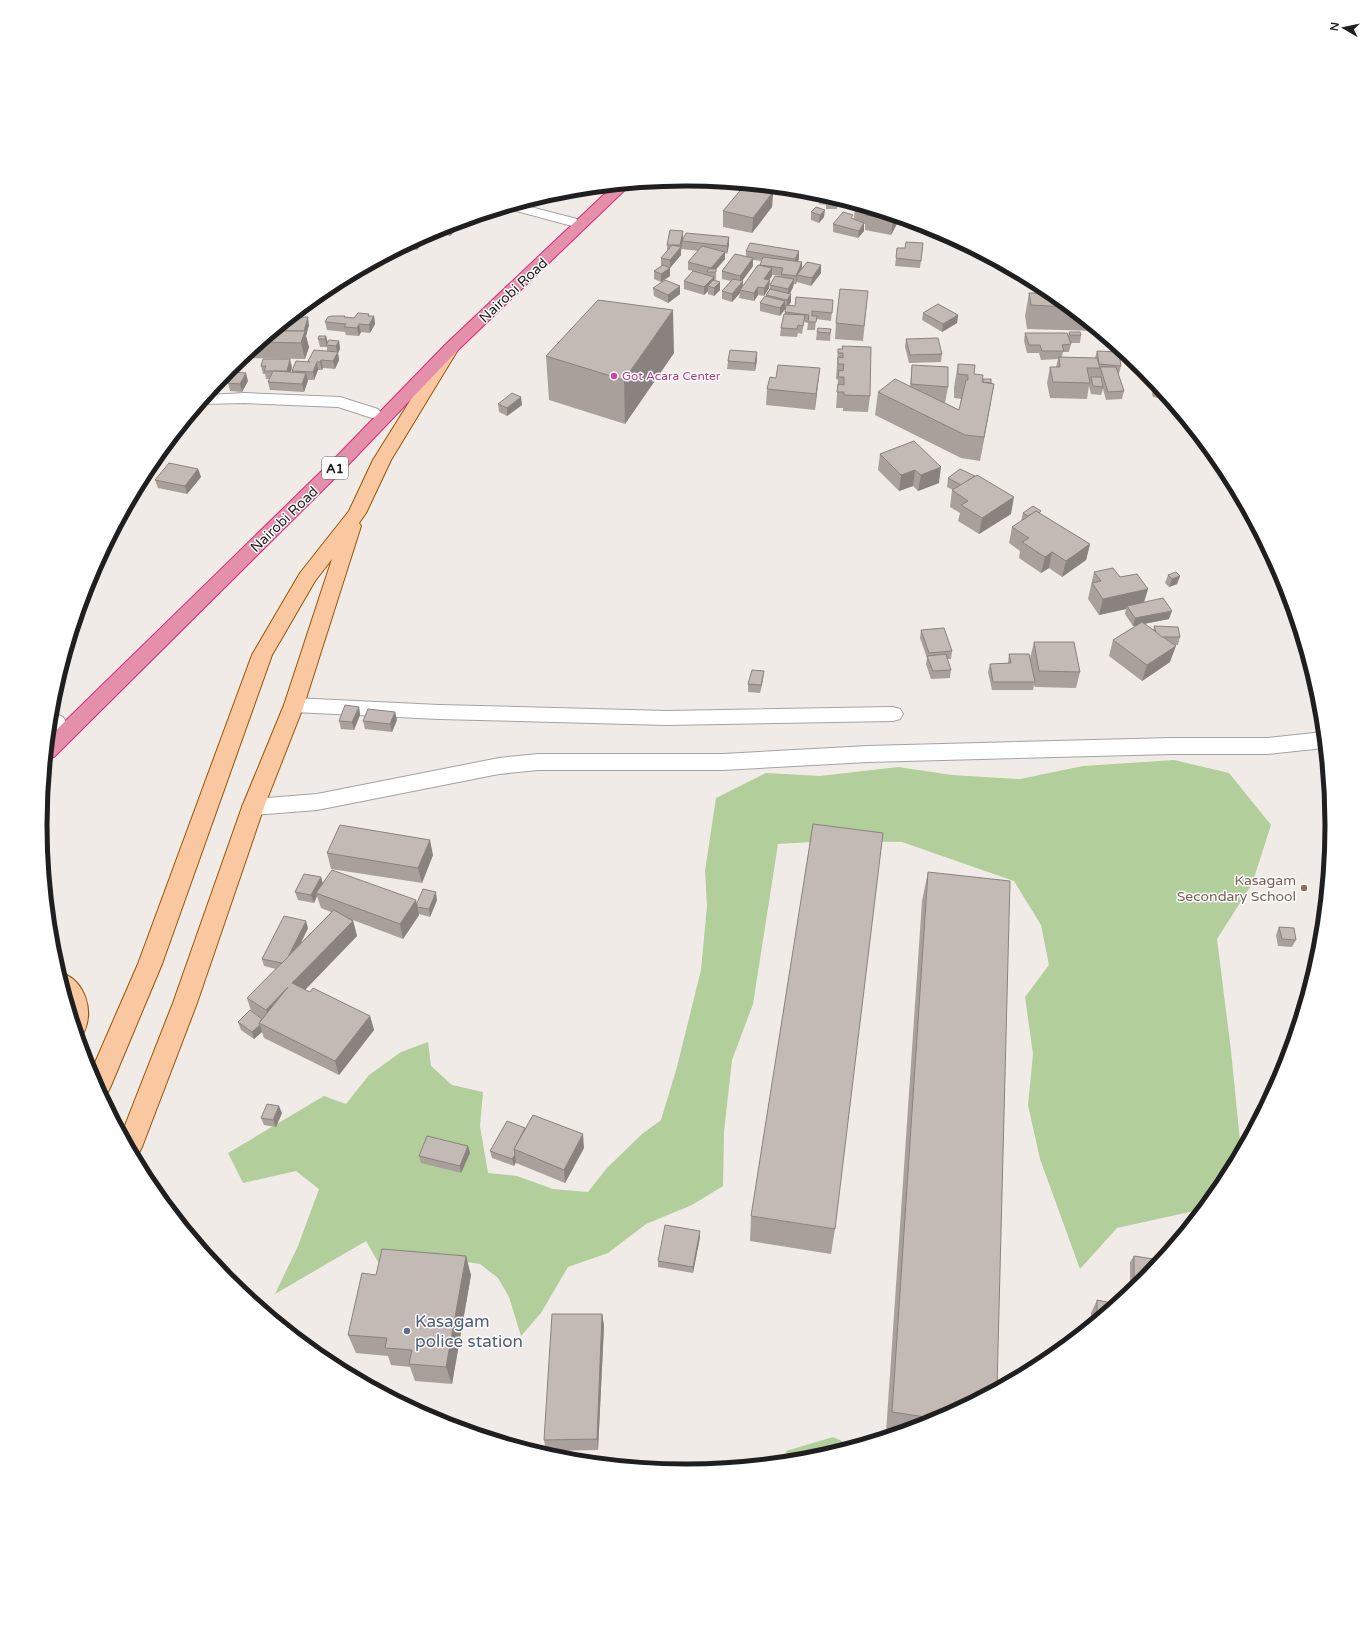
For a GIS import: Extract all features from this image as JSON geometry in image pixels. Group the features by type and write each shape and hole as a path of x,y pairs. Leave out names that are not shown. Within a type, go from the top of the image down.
{"highway":[{"name":"Nairobi Road","path":"52,747 343,460 452,348 618,190"},
{"name":"Nairobi Road","path":"56,719 604,191"}],"main road":[{"path":"132,1141 185,1003 253,807 294,705 356,513 382,460 452,348"},
{"path":"101,1081 150,964 262,655 307,578 356,513"}],"street":[{"path":"520,208 572,222"},
{"path":"210,400 245,398 340,402 372,413"},
{"path":"294,705 439,712 667,718 893,714"},
{"path":"253,807 317,802 499,766 538,762 723,762 868,754 1172,746 1268,746 1320,740"}],"green space":[{"path":"1174,760 1229,773 1271,825 1252,884 1217,939 1231,1051 1240,1143 1195,1211 1117,1228 1080,1269 1040,1159 1028,1105 1033,1054 1025,997 1049,965 1041,925 1014,881 902,842 830,841 778,844 753,1004 732,1060 724,1132 723,1186 692,1205 646,1224 608,1253 568,1267 541,1313 521,1336 509,1297 498,1278 480,1264 427,1256 378,1262 366,1241 275,1294 298,1246 319,1189 296,1171 243,1183 228,1153 324,1096 346,1104 369,1075 401,1052 428,1042 431,1066 452,1085 483,1092 480,1126 488,1173 517,1176 553,1189 588,1192 607,1168 642,1134 661,1120 677,1067 701,970 707,906 705,871 716,798 766,773 820,776 898,767 952,775 1020,779 1083,766"},
{"path":"833,1437 847,1443 787,1456 786,1451"}],"building":[{"path":"742,188 773,192 753,218 723,211"},
{"path":"816,207 825,210 820,215 811,212"},
{"path":"843,212 853,215 851,218 864,223 859,231 833,224"},
{"path":"867,213 888,219 866,215"},
{"path":"670,230 683,231 680,245 667,245"},
{"path":"686,233 729,237 727,246 682,241"},
{"path":"906,242 923,243 921,261 896,258 897,248 905,248"},
{"path":"750,243 799,251 795,259 746,251"},
{"path":"672,245 681,247 670,260 661,258"},
{"path":"702,246 725,252 711,268 688,262"},
{"path":"735,254 753,258 740,276 722,271"},
{"path":"763,257 802,262 796,276 781,274 783,268 760,265"},
{"path":"807,262 821,265 812,278 797,275"},
{"path":"663,265 670,268 661,274 654,271"},
{"path":"758,265 772,268 764,279 770,280 764,288 758,287 754,293 740,290"},
{"path":"708,269 716,269 716,272 707,272"},
{"path":"693,271 714,277 704,287 684,281"},
{"path":"775,276 794,279 788,289 770,285"},
{"path":"733,279 743,281 732,294 722,291"},
{"path":"665,280 680,286 668,295 653,288"},
{"path":"713,280 720,282 714,288 708,286"},
{"path":"770,289 791,294 787,300 766,295"},
{"path":"840,289 868,291 864,326 836,323"},
{"path":"1029,293 1039,293 1059,306 1031,305"},
{"path":"765,296 785,301 780,308 760,303"},
{"path":"796,297 833,300 832,313 812,311 812,316 817,316 816,322 808,322 809,315 785,312 786,305 795,306"},
{"path":"598,300 673,310 624,380 546,356"},
{"path":"938,304 958,315 943,324 923,313"},
{"path":"358,313 374,316 369,325 359,324 357,328 344,327 346,324 325,322 328,317 345,316 344,317 354,318"},
{"path":"784,314 805,315 803,326 798,325 797,329 781,328"},
{"path":"298,317 308,317 304,331 282,331"},
{"path":"818,328 831,329 830,333 817,332"},
{"path":"282,331 305,331 301,343 268,342"},
{"path":"1069,332 1080,332 1081,335 1070,335"},
{"path":"1025,333 1067,333 1071,344 1062,345 1064,351 1042,351 1040,345 1029,345"},
{"path":"319,336 326,336 325,339 318,339"},
{"path":"938,338 942,354 910,355 906,339"},
{"path":"329,340 339,341 336,346 326,345"},
{"path":"842,346 871,347 870,396 844,395 844,392 837,392 838,384 844,385 844,377 838,377 839,370 843,371 844,364 838,364 838,357 843,358 843,353 838,353 838,349 843,349"},
{"path":"314,350 338,352 333,361 321,360 320,362 317,362 313,372 292,371 296,361 310,362 308,361"},
{"path":"730,350 757,352 755,363 728,361"},
{"path":"1097,351 1115,352 1120,356 1121,366 1099,364"},
{"path":"1059,357 1097,358 1100,368 1087,368 1090,383 1053,382 1050,367 1060,367"},
{"path":"263,359 290,359 287,371 264,371 266,366 261,366"},
{"path":"958,364 975,365 974,374 983,375 982,382 994,384 984,437 965,435 878,392 895,379 959,410 966,380 968,380 968,375 958,374"},
{"path":"778,365 820,368 816,394 767,389 770,377 776,378"},
{"path":"912,365 948,367 948,387 911,384"},
{"path":"1100,367 1116,367 1124,391 1108,392"},
{"path":"273,371 306,373 302,384 268,382"},
{"path":"235,372 246,373 240,384 228,383"},
{"path":"1091,377 1101,377 1103,387 1093,386"},
{"path":"983,379 991,379 991,383 983,382"},
{"path":"512,393 521,397 507,408 498,404"},
{"path":"914,441 941,467 921,475 915,470 901,475 880,454"},
{"path":"169,463 198,469 185,486 155,480"},
{"path":"960,469 975,476 961,485 948,478"},
{"path":"977,475 1014,497 982,518 961,505 968,501 952,490"},
{"path":"1033,506 1041,511 1039,513 1036,511 1028,516 1023,513"},
{"path":"1036,511 1090,544 1066,561 1052,552 1045,557 1022,542 1029,538 1012,527"},
{"path":"1113,568 1120,577 1137,574 1148,589 1103,599 1092,583 1101,581 1094,572"},
{"path":"1176,572 1180,576 1172,579 1168,575"},
{"path":"1163,598 1172,611 1135,618 1127,606"},
{"path":"1142,622 1176,646 1147,665 1113,640"},
{"path":"1154,626 1178,627 1180,637 1162,637 1156,632"},
{"path":"944,628 952,651 929,653 921,630"},
{"path":"1034,642 1074,642 1080,672 1039,671"},
{"path":"946,654 951,670 933,671 927,656"},
{"path":"1009,654 1029,654 1035,682 993,682 990,664 1011,663"},
{"path":"752,670 764,671 761,685 748,684"},
{"path":"345,705 359,707 352,722 339,721"},
{"path":"368,709 395,712 390,724 363,721"},
{"path":"813,824 883,833 835,1229 751,1216"},
{"path":"340,825 430,840 418,868 327,853"},
{"path":"332,870 416,900 400,924 316,893"},
{"path":"928,872 1010,881 997,1382 969,1398 926,1417 892,1412"},
{"path":"304,874 321,877 311,895 295,892"},
{"path":"423,889 436,892 429,909 417,907 417,903"},
{"path":"334,910 353,921 292,983 310,992 313,988 370,1016 335,1061 259,1023 288,987 266,1010 247,998"},
{"path":"284,916 306,921 288,957 282,963 262,959"},
{"path":"1279,927 1294,928 1296,940 1282,939"},
{"path":"250,1010 262,1019 259,1023 260,1025 252,1032 238,1022"},
{"path":"267,1104 279,1106 273,1120 261,1118"},
{"path":"533,1115 583,1134 564,1170 514,1149"},
{"path":"507,1121 525,1128 514,1149 515,1155 512,1159 490,1151"},
{"path":"427,1136 468,1146 460,1166 419,1156"},
{"path":"665,1225 700,1231 693,1267 658,1261"},
{"path":"382,1249 466,1256 446,1367 409,1364 412,1350 385,1348 387,1338 348,1335 362,1273 376,1275"},
{"path":"1134,1256 1154,1259 1138,1277 1134,1281"},
{"path":"1097,1300 1110,1303 1107,1305 1097,1313"},
{"path":"552,1314 602,1314 597,1439 544,1440"}],"place":[{"name":"Got Acara Center","path":"614,376"},
{"name":"Kasagam Secondary School","path":"1304,888"},
{"name":"Kasagam police station","path":"407,1331"}]}
